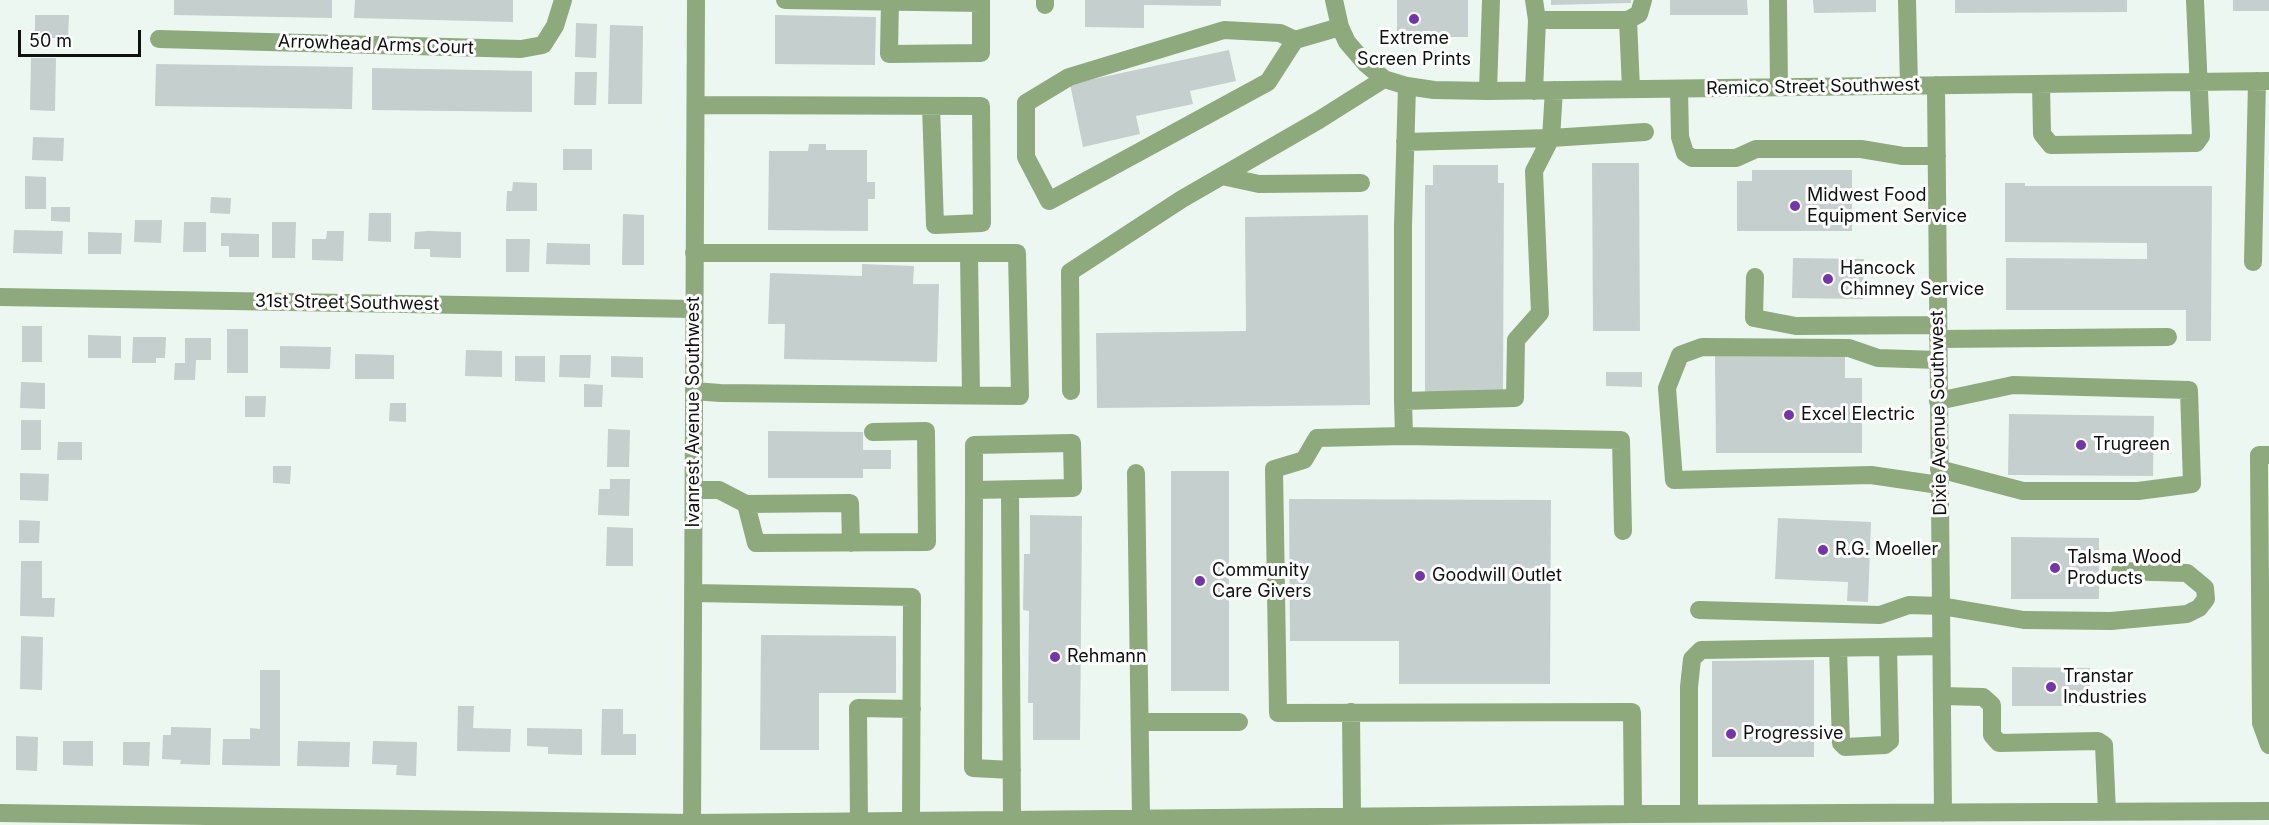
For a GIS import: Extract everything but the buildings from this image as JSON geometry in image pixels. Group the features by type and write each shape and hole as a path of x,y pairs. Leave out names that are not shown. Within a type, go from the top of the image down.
{"street":[{"name":"Arrowhead Arms Court","path":"159,39 521,49 543,45 555,26 563,0"},
{"name":"Ivanrest Avenue Southwest","path":"692,824 696,0"},
{"path":"785,0 890,1 981,2 981,53 890,54 890,1"},
{"path":"1295,40 1268,82 1049,201 1026,157 1026,103 1069,77 1224,30 1280,33 1295,40 1340,27 1335,0"},
{"path":"1488,91 1491,0"},
{"path":"1534,0 1537,20 1534,91"},
{"path":"1537,20 1628,20 1639,14 1643,0"},
{"path":"1778,0 1779,87"},
{"path":"1907,0 1909,86"},
{"path":"2041,84 2042,134 2052,145 2196,143 2201,136 2195,0"},
{"path":"1628,20 1631,89"},
{"name":"Remico Street Southwest","path":"1340,27 1347,42 1365,63 1384,79 1407,86 1488,91 2263,81"},
{"path":"1071,391 1070,272 1182,199 1384,79"},
{"path":"2253,262 2263,81"},
{"name":"Dixie Avenue Southwest","path":"1936,85 1943,813"},
{"path":"1404,436 1407,86"},
{"path":"1679,89 1680,137 1685,153 1692,158 1736,158 1756,149 1861,148 1903,156 1937,156"},
{"path":"1403,401 1515,398 1516,340 1540,313 1534,171 1551,138 1554,90"},
{"path":"696,105 981,106 982,223 934,225 931,106"},
{"path":"1406,142 1551,138 1645,132"},
{"path":"1222,176 1259,184 1361,183"},
{"path":"694,253 1017,253 1020,396 694,392"},
{"path":"969,253 971,395"},
{"path":"1755,277 1754,318 1796,326 1938,332 2168,337"},
{"name":"31st Street Southwest","path":"0,297 694,309"},
{"path":"1938,360 1878,358 1849,348 1702,347 1680,355 1667,388 1674,480 1871,475 1939,477 2022,491 2138,491 2192,484 2189,390 2013,385 1938,401"},
{"path":"746,504 756,543 927,542 926,431 873,432"},
{"path":"1623,531 1621,440 1404,436 1317,438 1304,460 1274,470 1278,713 1632,712 1633,813"},
{"path":"974,490 1073,488 1072,443 974,445 973,768 1012,770"},
{"path":"2269,455 2259,455 2261,723 2269,745"},
{"path":"1136,473 1141,818"},
{"path":"1000,822 1012,770 1010,489"},
{"path":"694,490 719,490 746,504 850,503 851,543"},
{"path":"1699,610 1880,615 1909,604 1941,606 2024,620 2111,621 2187,614 2199,608 2206,599 2205,588 2187,573 2120,571"},
{"path":"693,593 912,597 911,820"},
{"path":"1689,813 1689,687 1692,659 1701,650 1941,646"},
{"path":"1838,648 1841,743 1845,747 1886,745 1890,741 1888,647"},
{"path":"1942,696 1983,697 1992,705 1992,735 1999,743 2098,741 2104,745 2103,816"},
{"path":"859,821 858,708 912,709"},
{"path":"1351,712 1352,816"},
{"path":"1140,722 1239,722"},
{"path":"0,813 195,821 692,824 1352,816 1523,820 1633,813 1689,813 1712,819 1943,813 2103,816 2269,811"}],"place":[{"name":"Extreme Screen Prints","path":"1414,19"},
{"name":"Midwest Food Equipment Service","path":"1795,206"},
{"name":"Hancock Chimney Service","path":"1828,279"},
{"name":"Excel Electric","path":"1789,415"},
{"name":"Trugreen","path":"2081,445"},
{"name":"R.G. Moeller","path":"1823,550"},
{"name":"Talsma Wood Products","path":"2055,568"},
{"name":"Goodwill Outlet","path":"1420,576"},
{"name":"Community Care Givers","path":"1200,581"},
{"name":"Rehmann","path":"1055,657"},
{"name":"Transtar Industries","path":"2051,687"},
{"name":"Progressive","path":"1731,734"}]}
